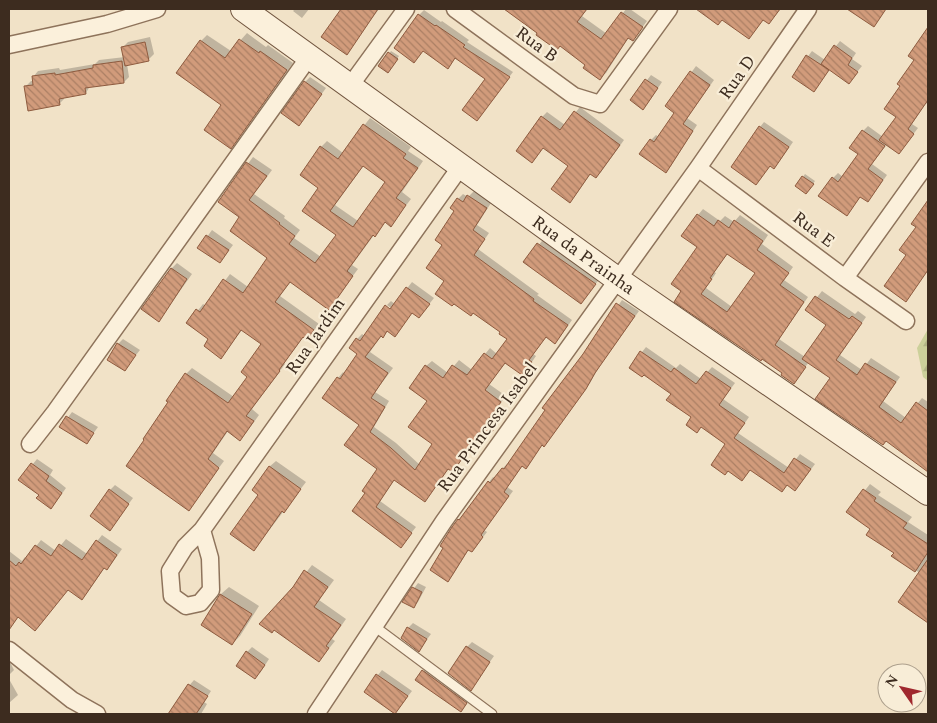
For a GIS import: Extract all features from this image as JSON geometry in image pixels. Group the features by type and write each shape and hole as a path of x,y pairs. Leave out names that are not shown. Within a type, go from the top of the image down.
{"street":[{"path":"9,45 107,24 157,9"},
{"name":"Rua da Prainha","path":"243,9 617,279 928,493"},
{"path":"350,86 406,9"},
{"name":"Rua B","path":"455,9 574,96 600,104 669,9"},
{"name":"Rua D","path":"698,168 808,9"},
{"path":"30,444 61,404 309,57"},
{"path":"845,278 928,162"},
{"name":"Rua Jardim","path":"202,530 461,166"},
{"name":"Rua E","path":"698,168 845,278 906,321"},
{"name":"Rua Princesa Isabel","path":"316,714 444,520 698,168"},
{"path":"9,650 72,700 97,714"}],"lane":[{"path":"374,626 492,714"}],"green space":[{"path":"928,329 928,381 923,377 917,348"}],"building":[{"path":"341,9 378,9 347,55 321,37"},
{"path":"504,9 587,9 577,22 601,39 621,12 643,27 633,41 628,38 600,80 583,68 585,65 560,46 557,50"},
{"path":"696,9 780,9 769,24 763,20 749,39 722,20 718,25"},
{"path":"847,9 886,9 874,27"},
{"path":"418,14 465,45 463,47 510,77 477,121 462,110 485,79 455,58 448,69 423,51 414,63 394,48"},
{"path":"928,27 928,100 908,129 914,134 899,154 879,140 896,117 884,109 900,86 897,84 914,60 908,56"},
{"path":"239,39 287,70 231,149 204,130 221,105 176,73 200,40 225,58"},
{"path":"145,42 149,61 125,66 121,47"},
{"path":"834,45 852,58 848,65 858,72 849,84 821,64"},
{"path":"388,52 398,59 388,73 378,66"},
{"path":"806,55 829,70 814,92 792,77"},
{"path":"122,61 124,83 85,88 86,94 59,99 60,105 28,111 24,86 33,85 32,76 55,73 55,75 93,68 93,65"},
{"path":"690,71 710,85 683,124 693,131 666,173 639,154 650,139 654,142 674,113 665,106"},
{"path":"645,79 658,88 643,110 630,100"},
{"path":"304,81 322,94 299,126 281,113"},
{"path":"574,111 620,145 596,178 590,174 570,203 551,189 568,166 543,148 532,163 516,151 541,116 560,130"},
{"path":"363,124 406,154 403,158 418,168 396,198 406,205 391,227 385,222 375,237 373,235 347,271 353,276 329,310 290,282 275,302 314,330 307,340 303,337 246,416 254,421 240,441 227,431 208,459 219,468 189,511 126,466 185,373 228,403 247,377 241,372 261,344 241,330 221,359 204,346 208,339 186,323 196,309 200,312 223,279 243,293 267,258 230,231 239,217 218,202 246,162 267,176 249,200 295,236 289,244 315,263 336,235 302,211 318,188 300,175 320,146 338,159","holes":["363,166 385,182 353,227 330,211"]},
{"path":"759,126 789,147 774,169 770,166 756,185 731,167"},
{"path":"862,130 885,146 868,169 883,180 868,202 860,197 847,216 818,196 832,177 838,182 858,154 849,148"},
{"path":"802,176 814,184 806,194 795,186"},
{"path":"467,195 487,208 473,230 485,239 474,255 534,299 533,301 568,325 555,344 546,337 529,360 532,362 522,375 505,363 485,390 501,402 486,423 494,429 481,446 474,441 453,472 448,469 425,502 394,480 376,507 412,533 401,548 352,511 365,493 362,491 377,469 344,445 359,425 322,398 337,377 340,379 357,354 349,348 356,338 360,341 385,305 390,309 406,287 430,304 419,318 412,313 395,337 387,331 365,357 388,373 371,398 385,407 370,432 415,470 432,444 408,427 427,401 409,388 425,365 443,378 452,365 467,375 484,353 492,359 507,339 473,313 471,316 435,294 444,281 426,268 442,245 435,240 454,211 450,208 457,198 463,202"},
{"path":"928,200 928,270 906,302 884,286 906,255 899,250 916,227 911,224"},
{"path":"697,214 714,226 718,220 729,228 734,220 763,241 757,250 789,273 780,285 804,302 775,345 806,367 794,384 762,359 761,361 674,302 681,291 671,284 697,247 681,236","holes":["727,254 755,273 727,312 701,294"]},
{"path":"206,235 229,250 220,263 197,248"},
{"path":"537,243 596,284 581,304 523,262"},
{"path":"171,268 187,279 159,322 141,309"},
{"path":"815,296 849,319 852,316 862,323 836,360 857,375 865,363 896,382 879,407 901,423 916,402 928,411 928,472 886,441 883,445 815,399 830,378 802,359 826,325 805,310"},
{"path":"616,303 635,316 544,447 542,445 526,469 522,466 504,492 509,496 481,535 483,537 472,552 468,550 448,582 430,570 443,548 440,546 452,527 488,481 490,483 502,468 504,469 545,410 542,408 583,354"},
{"path":"117,343 136,355 125,371 107,360"},
{"path":"640,351 671,372 674,368 696,384 706,371 731,388 719,405 745,423 734,438 784,473 794,458 811,469 795,491 787,485 782,492 750,470 742,481 728,471 725,475 711,465 725,444 701,427 697,433 686,425 691,417 666,400 671,394 644,375 642,377 629,368"},
{"path":"66,416 94,433 87,444 59,427"},
{"path":"31,463 49,476 46,481 62,493 51,509 36,498 39,495 18,480"},
{"path":"269,466 301,489 284,513 282,511 254,551 230,534 258,495 252,490"},
{"path":"109,489 129,504 110,531 90,516"},
{"path":"863,489 876,498 874,501 907,523 903,528 928,544 928,552 915,572 891,556 894,553 866,535 870,529 846,512"},
{"path":"96,540 117,555 107,570 104,568 82,600 68,590 35,631 18,617 9,630 9,560 16,566 19,562 21,564 35,545 51,556 59,544 82,560"},
{"path":"928,559 928,623 898,602"},
{"path":"304,570 328,587 314,607 341,625 326,646 329,648 319,662 274,630 272,633 259,624 293,587"},
{"path":"412,587 422,592 414,608 402,602"},
{"path":"220,594 252,614 232,645 201,625"},
{"path":"407,627 427,639 419,652 401,638"},
{"path":"466,646 490,662 471,691 448,673"},
{"path":"246,651 265,665 255,679 236,666"},
{"path":"422,670 467,703 461,712 415,680"},
{"path":"376,674 408,696 395,714 364,692"},
{"path":"188,684 208,696 196,714 168,714"}]}
